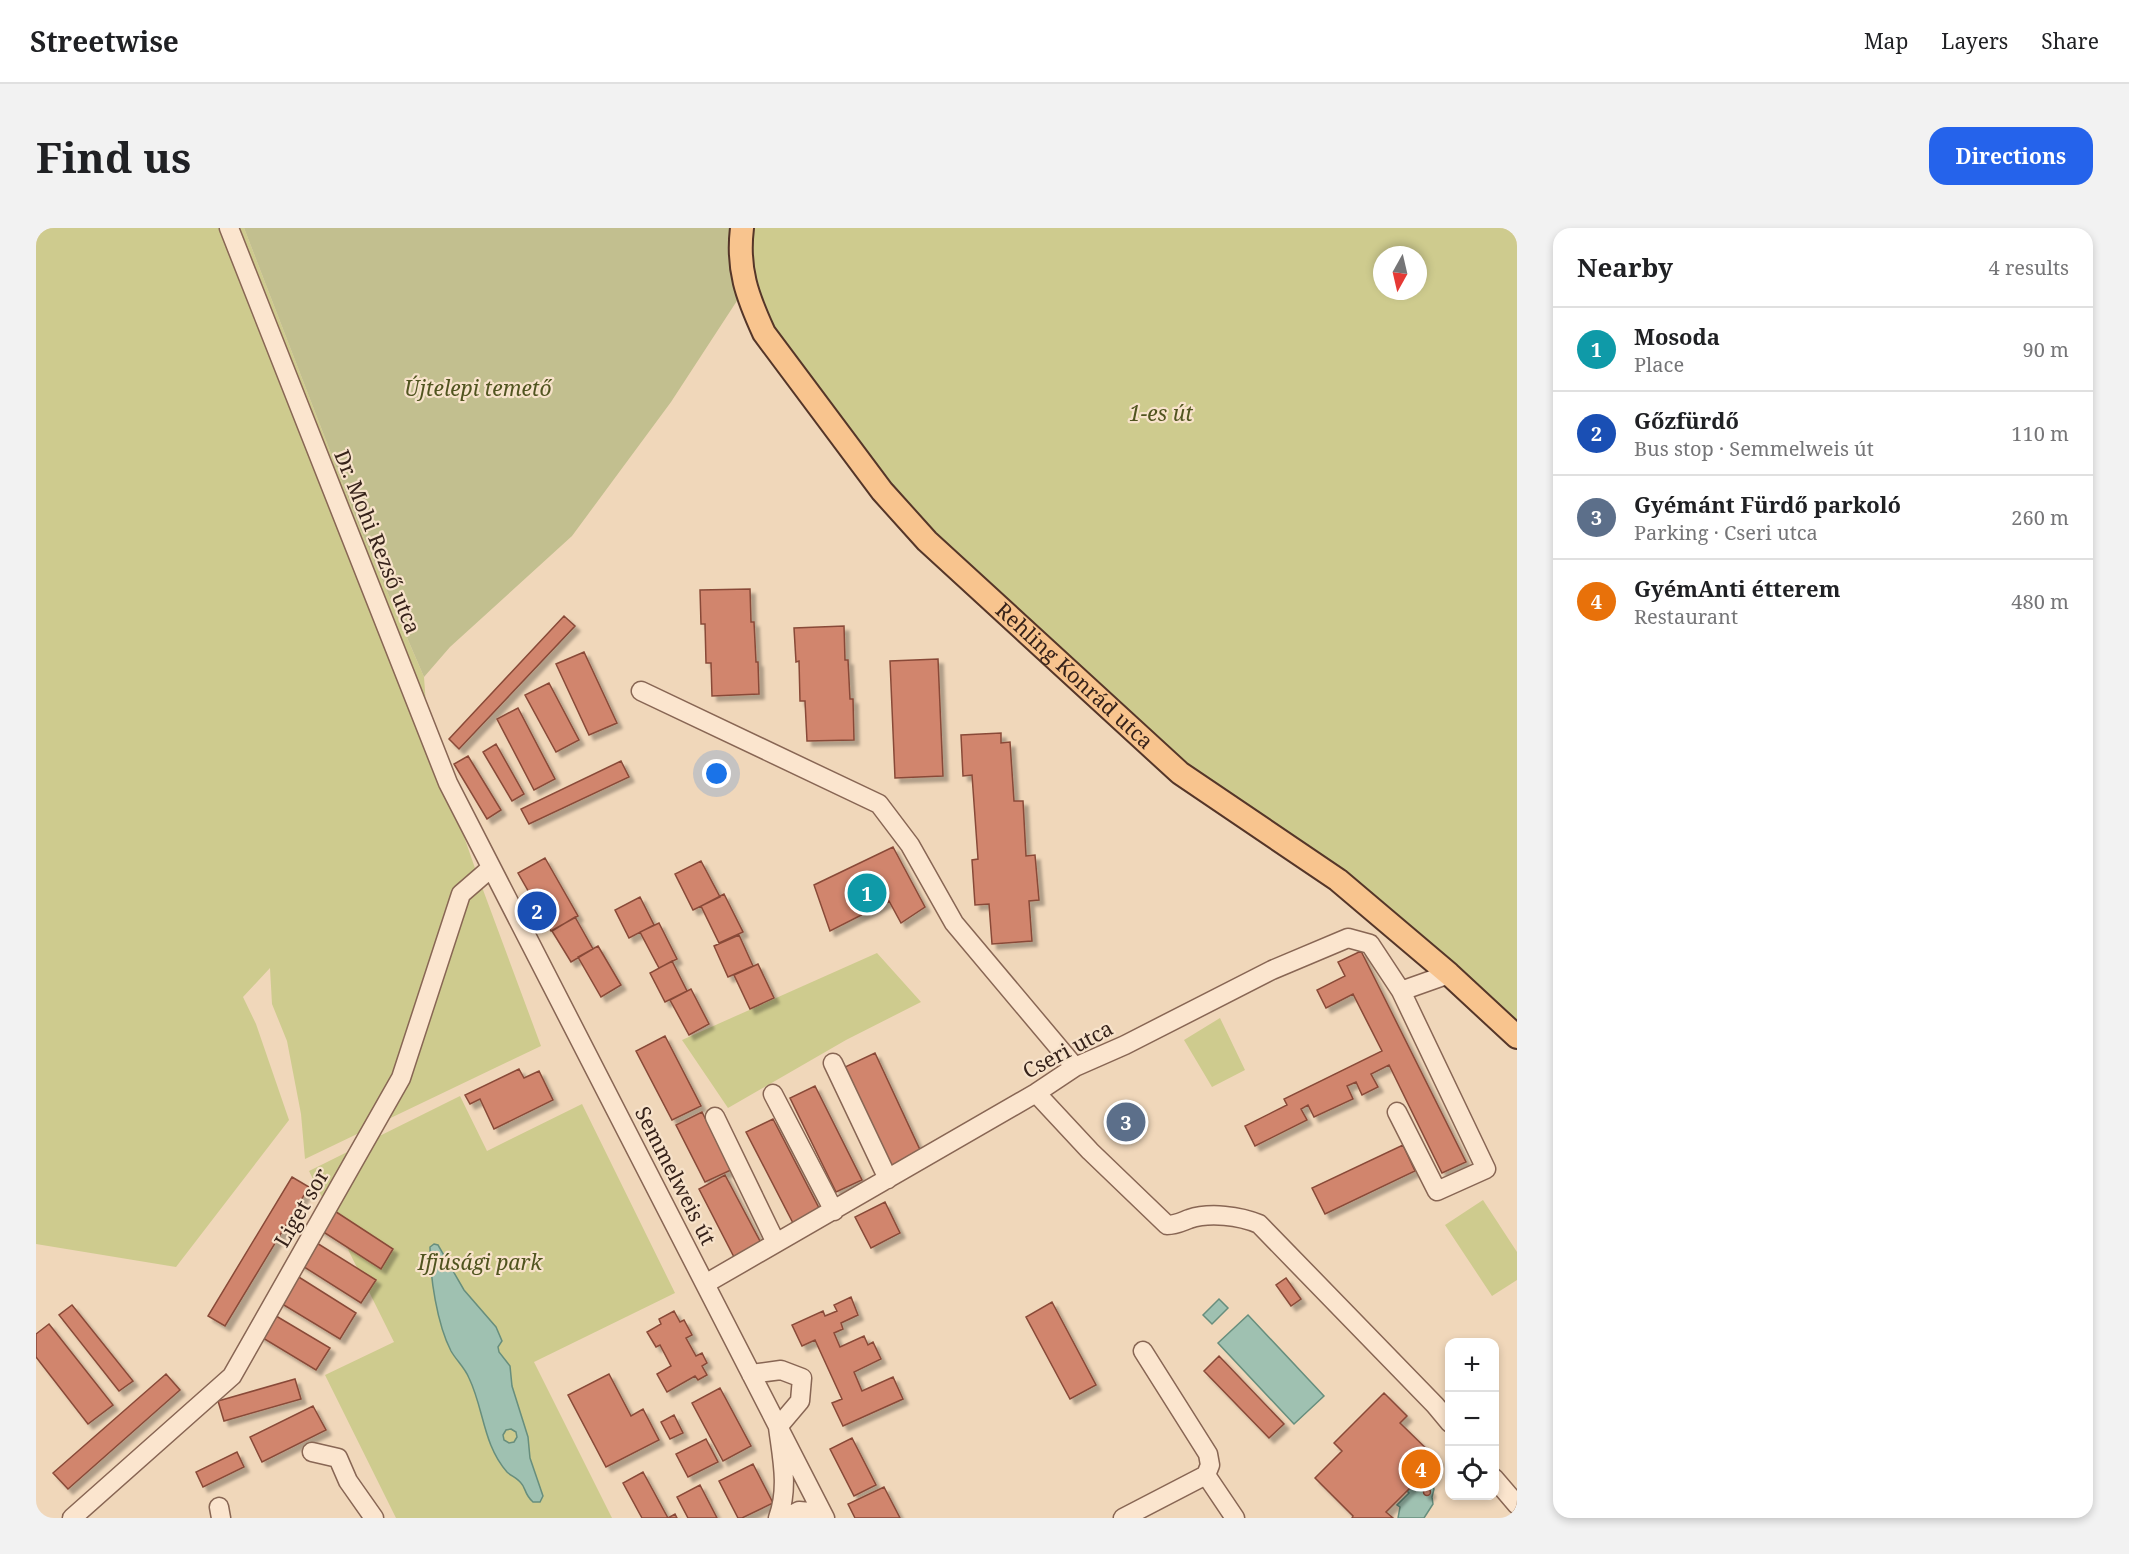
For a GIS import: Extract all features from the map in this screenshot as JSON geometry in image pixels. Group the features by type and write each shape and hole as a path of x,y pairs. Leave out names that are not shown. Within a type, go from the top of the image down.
{"main road":[{"name":"Rehling Konrád utca","path":"742,228 741,266 753,308 764,333 882,490 927,541 1180,773 1338,880 1449,974 1517,1037"}],"street":[{"name":"Dr. Mohi Rezső utca","path":"229,228 448,783 490,868"},
{"path":"641,691 879,804 910,844 954,923 1075,1067"},
{"name":"Semmelweis út","path":"490,868 778,1426 818,1513"},
{"name":"Liget sor","path":"72,1518 232,1376 401,1078 461,894 490,868"},
{"name":"Cseri utca","path":"705,1284 1036,1093 1075,1067 1125,1045 1272,970 1348,938 1370,944 1401,991 1486,1169 1437,1191 1397,1112"},
{"path":"1401,991 1449,974"},
{"path":"833,1063 888,1179"},
{"path":"1036,1093 1090,1151 1167,1225 1177,1225 1190,1218 1209,1216 1247,1219 1259,1224 1445,1417"},
{"path":"773,1094 834,1211"},
{"path":"715,1117 776,1243"},
{"path":"1123,1518 1206,1475 1210,1465 1208,1454 1143,1351"},
{"path":"751,1374 782,1370 802,1378 800,1401 778,1426 784,1482 783,1503 778,1518"},
{"path":"312,1452 338,1458 348,1481 374,1518"},
{"path":"1206,1475 1236,1518"},
{"path":"1499,1484 1517,1505"},
{"path":"786,1518 799,1511 818,1513"}],"green space":[{"path":"36,228 244,228 359,526 424,677 428,733 541,1046 305,1159 301,1114 287,1041 272,1004 270,968 243,997 256,1024 289,1120 176,1267 36,1244"},
{"name":"Újtelepi temető","path":"244,228 742,228 746,287 671,402 572,536 450,647 424,677 359,526"},
{"name":"1-es út","path":"742,228 1517,228 1517,1037 1244,817 927,541 764,333"},
{"path":"877,953 921,1002 846,1040 728,1108 682,1040"},
{"path":"1220,1018 1245,1070 1212,1087 1184,1040"},
{"name":"Ifjúsági park","path":"460,1096 487,1151 582,1104 675,1293 534,1362 612,1518 396,1518 325,1375 394,1342 309,1171"},
{"path":"1483,1200 1517,1252 1517,1280 1492,1296 1445,1225"}],"shaded area":[{"path":"434,1244 438,1245 464,1290 496,1327 502,1341 498,1347 499,1352 510,1366 512,1386 528,1437 530,1458 543,1496 540,1502 533,1502 523,1485 507,1472 488,1439 474,1390 467,1374 451,1351 442,1328 433,1286 430,1247","holes":["511,1429 516,1432 517,1437 514,1442 509,1443 504,1440 503,1435 506,1430"]},
{"path":"1219,1299 1228,1308 1212,1324 1203,1315"},
{"path":"1248,1315 1324,1396 1294,1424 1218,1343"},
{"path":"1428,1483 1432,1484 1434,1489 1433,1504 1424,1518 1398,1518 1400,1507 1397,1505 1409,1493 1407,1491 1414,1485 1419,1489"}],"building":[{"path":"750,589 751,622 754,622 759,694 712,696 711,663 706,663 705,624 701,624 700,590"},
{"path":"564,616 575,626 459,749 449,739"},
{"path":"844,626 845,660 848,660 850,699 853,699 854,740 807,741 805,701 800,701 799,661 796,662 794,628"},
{"path":"584,652 617,723 589,735 556,664"},
{"path":"938,659 943,776 895,778 890,661"},
{"path":"549,683 579,740 556,752 525,695"},
{"path":"518,708 555,779 534,790 497,719"},
{"path":"1001,733 1001,743 1010,742 1014,801 1023,801 1026,856 1035,855 1039,900 1029,901 1032,941 992,944 989,904 975,905 972,860 978,859 972,775 963,776 961,735"},
{"path":"496,744 524,794 512,801 483,752"},
{"path":"468,756 501,810 487,819 454,764"},
{"path":"621,761 629,777 529,824 521,809"},
{"path":"893,847 925,907 901,923 889,901 830,931 814,885"},
{"path":"545,858 578,916 551,931 518,873"},
{"path":"701,861 720,897 693,910 675,874"},
{"path":"724,894 743,932 719,943 701,906"},
{"path":"640,897 654,925 629,938 615,910"},
{"path":"575,917 593,949 571,962 552,931"},
{"path":"659,923 677,959 659,968 640,932"},
{"path":"739,935 753,966 728,977 714,946"},
{"path":"598,946 621,985 601,997 578,957"},
{"path":"1361,951 1466,1162 1442,1173 1389,1065 1371,1074 1378,1087 1362,1095 1356,1082 1347,1086 1353,1099 1314,1117 1308,1105 1301,1109 1307,1120 1255,1146 1245,1126 1287,1105 1284,1099 1382,1051 1353,994 1326,1008 1317,990 1345,976 1338,962"},
{"path":"672,961 687,991 665,1002 650,973"},
{"path":"758,964 774,998 750,1009 734,975"},
{"path":"691,989 709,1024 689,1035 670,1000"},
{"path":"665,1036 701,1106 672,1120 636,1051"},
{"path":"875,1053 921,1152 891,1166 845,1067"},
{"path":"519,1069 524,1078 539,1071 553,1100 494,1129 480,1099 470,1104 465,1095"},
{"path":"815,1086 862,1180 836,1192 790,1098"},
{"path":"702,1112 731,1170 705,1182 676,1125"},
{"path":"773,1119 820,1210 793,1223 746,1132"},
{"path":"1403,1145 1415,1171 1325,1214 1312,1188"},
{"path":"725,1175 761,1243 734,1257 699,1189"},
{"path":"292,1177 309,1187 225,1326 208,1316"},
{"path":"885,1202 900,1233 871,1248 855,1217"},
{"path":"324,1204 393,1249 381,1269 311,1224"},
{"path":"304,1235 376,1280 361,1303 290,1258"},
{"path":"286,1269 356,1313 340,1339 269,1296"},
{"path":"1286,1278 1301,1299 1291,1306 1276,1285"},
{"path":"851,1297 858,1315 841,1323 843,1329 834,1333 840,1347 864,1336 868,1345 873,1342 881,1359 854,1372 862,1391 893,1377 903,1399 843,1426 832,1403 842,1399 815,1340 802,1346 792,1325 823,1311 825,1316 837,1311 834,1305"},
{"path":"1052,1302 1096,1385 1070,1399 1026,1317"},
{"path":"72,1305 133,1381 119,1391 59,1315"},
{"path":"261,1307 330,1348 316,1370 248,1329"},
{"path":"674,1311 680,1322 684,1320 692,1335 686,1338 696,1356 702,1353 707,1363 702,1366 707,1375 698,1380 695,1376 667,1392 657,1374 671,1366 660,1345 656,1347 647,1332 661,1324 659,1319"},
{"path":"49,1324 113,1405 88,1424 36,1357 36,1334"},
{"path":"1219,1356 1284,1424 1269,1438 1204,1371"},
{"path":"166,1374 180,1390 68,1489 53,1473"},
{"path":"609,1374 631,1416 643,1409 659,1440 606,1467 568,1395"},
{"path":"295,1379 301,1399 224,1421 218,1401"},
{"path":"720,1388 751,1446 723,1461 692,1403"},
{"path":"1384,1393 1407,1416 1400,1423 1438,1460 1386,1512 1393,1518 1352,1518 1353,1516 1315,1478 1342,1451 1334,1443"},
{"path":"313,1406 326,1430 262,1462 250,1437"},
{"path":"674,1415 683,1433 670,1439 661,1422"},
{"path":"852,1438 876,1485 854,1496 830,1449"},
{"path":"706,1439 718,1462 688,1477 676,1454"},
{"path":"237,1452 244,1467 203,1487 196,1472"},
{"path":"753,1464 773,1503 738,1518 719,1481"},
{"path":"643,1472 668,1518 642,1518 623,1483"},
{"path":"700,1485 717,1518 688,1518 677,1497"},
{"path":"884,1487 900,1518 855,1518 848,1504"},
{"path":"1427,1488 1431,1492 1427,1496 1423,1492"}],"place":[{"name":"Mosoda","path":"867,893"},
{"name":"Gőzfürdő","path":"537,911"},
{"name":"Gyémánt Fürdő parkoló","path":"1126,1122"},
{"name":"GyémAnti étterem","path":"1421,1469"}]}
